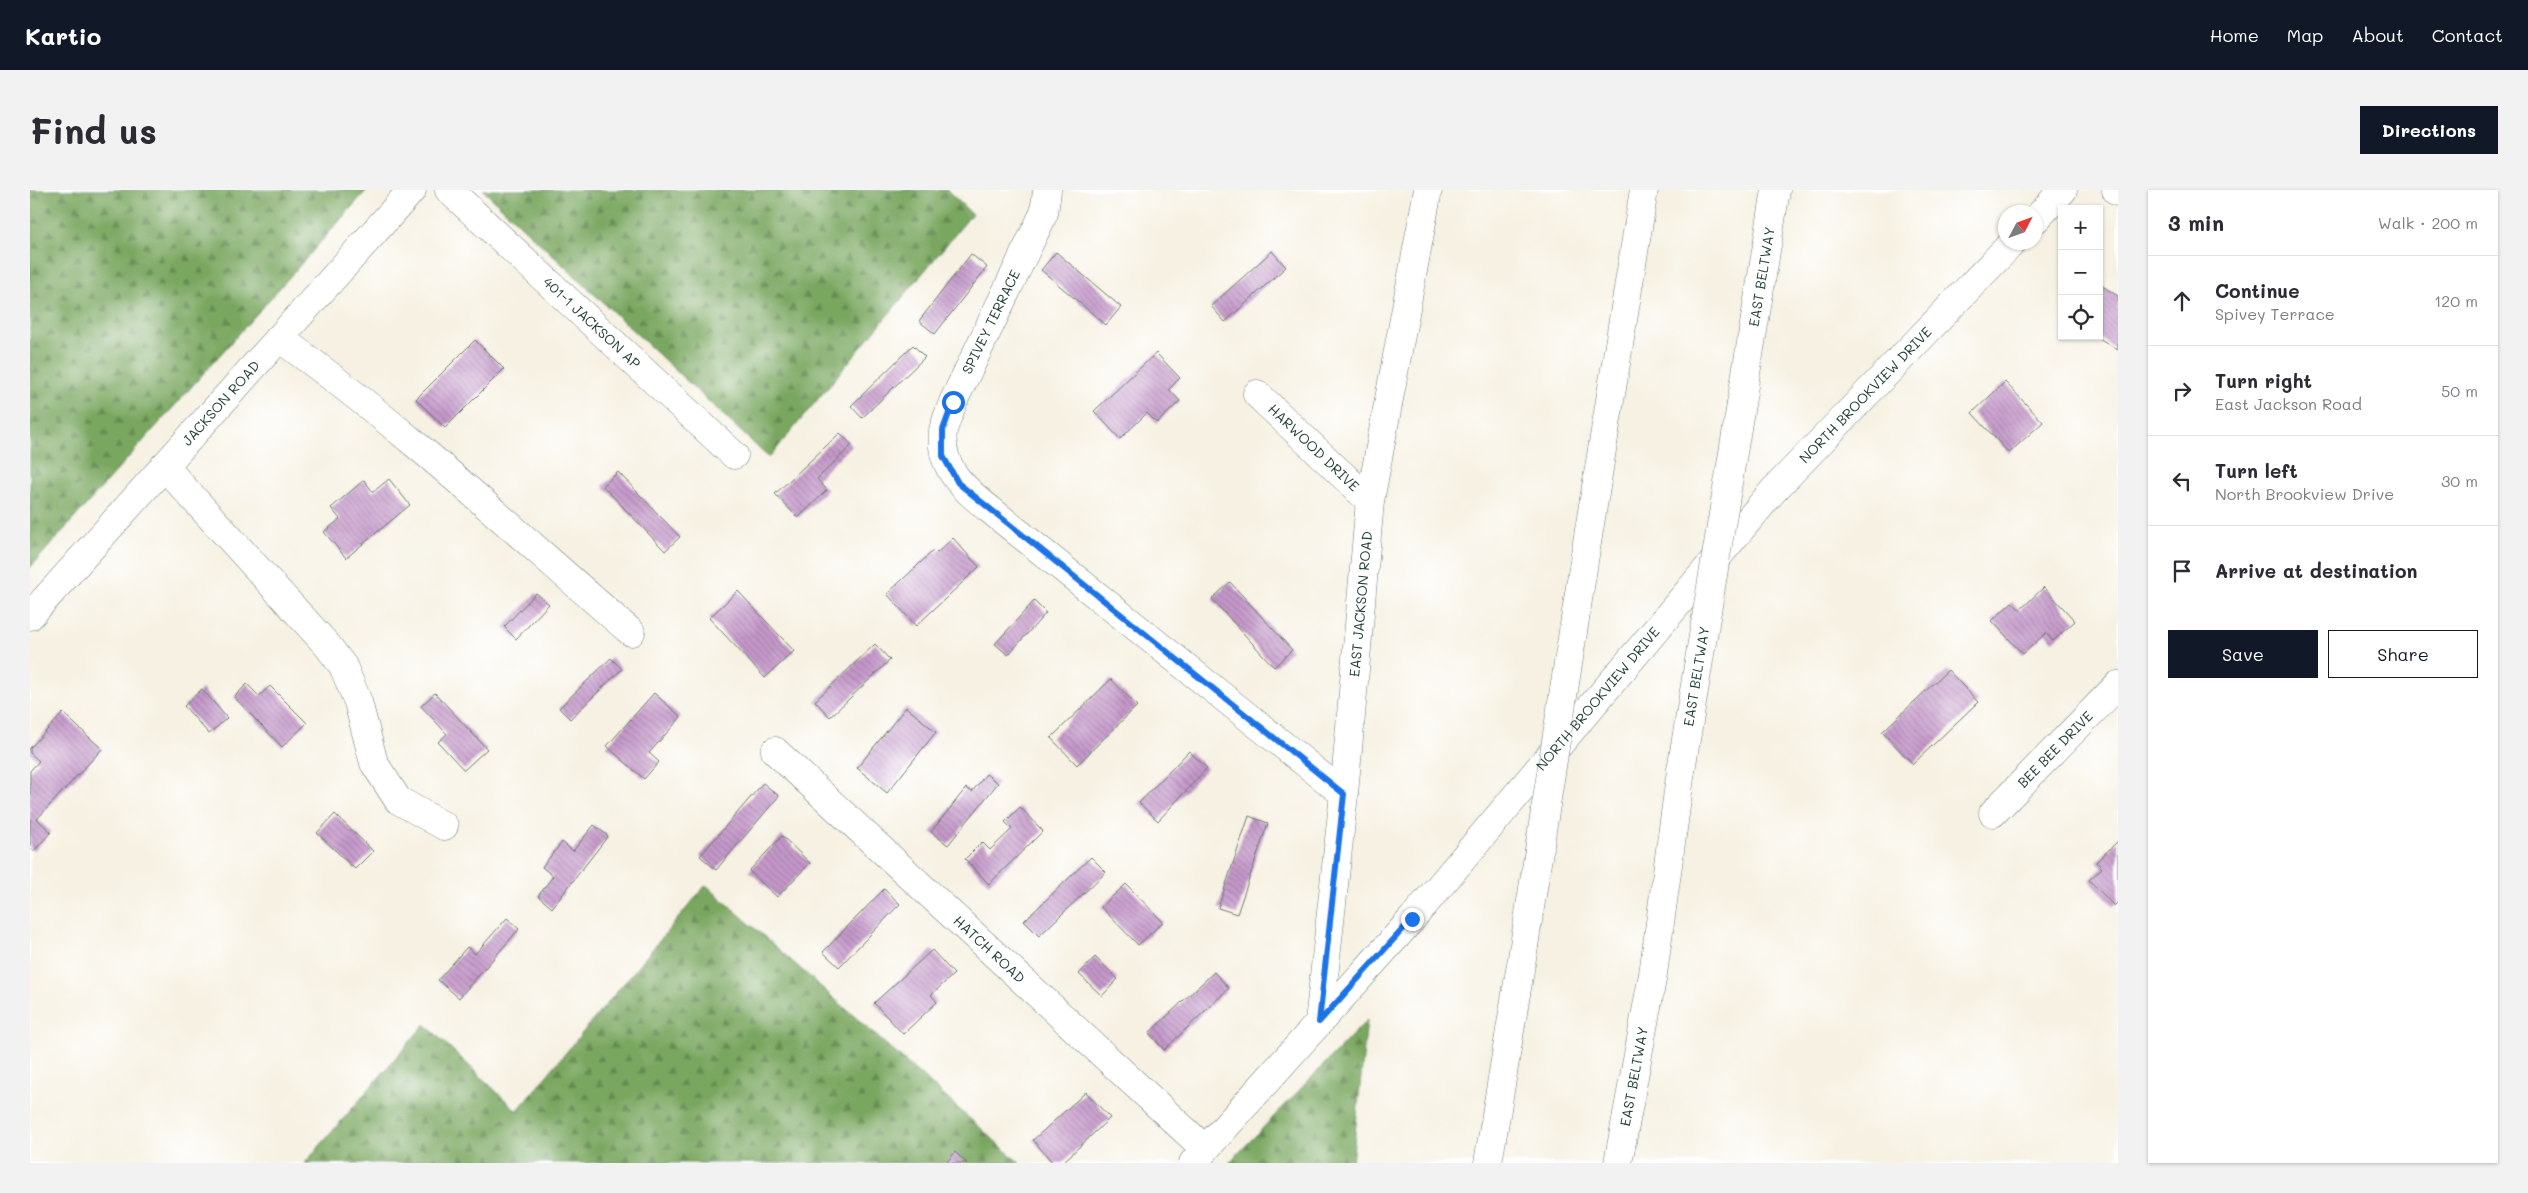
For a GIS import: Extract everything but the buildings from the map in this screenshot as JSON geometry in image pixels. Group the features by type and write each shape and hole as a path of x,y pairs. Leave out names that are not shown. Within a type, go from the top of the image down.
{"main road":[{"name":"JACKSON ROAD","path":"30,616 412,190"},
{"name":"401-1 JACKSON AP","path":"449,190 734,455"},
{"name":"SPIVEY TERRACE","path":"1047,190 1044,212 957,394 943,430 943,456 958,483 1344,794"},
{"name":"EAST JACKSON ROAD","path":"1319,1022 1344,794 1370,501 1428,190"},
{"path":"1488,1163 1644,190"},
{"name":"EAST BELTWAY","path":"1618,1163 1653,974 1681,770 1776,190"},
{"path":"2043,212 2064,190"},
{"name":"NORTH BROOKVIEW DRIVE","path":"1199,1156 1412,919 1773,490 2005,250"},
{"path":"279,338 363,400 441,464 484,506 631,632"},
{"name":"HARWOOD DRIVE","path":"1257,394 1370,501"},
{"path":"164,466 327,645 343,666 358,702 374,763 398,800 444,826"},
{"name":"BEE BEE DRIVE","path":"1993,813 2118,685"},
{"name":"HATCH ROAD","path":"775,751 1199,1156"}],"green space":[{"path":"30,190 367,190 30,568"},
{"path":"483,190 947,190 972,214 769,458"},
{"path":"706,885 1020,1163 305,1163 425,1024 517,1111"},
{"path":"1367,1020 1352,1163 1229,1163"}],"route":[{"path":"953,402 943,430 943,456 958,483 999,518 1344,794 1319,1022 1412,919"}]}
